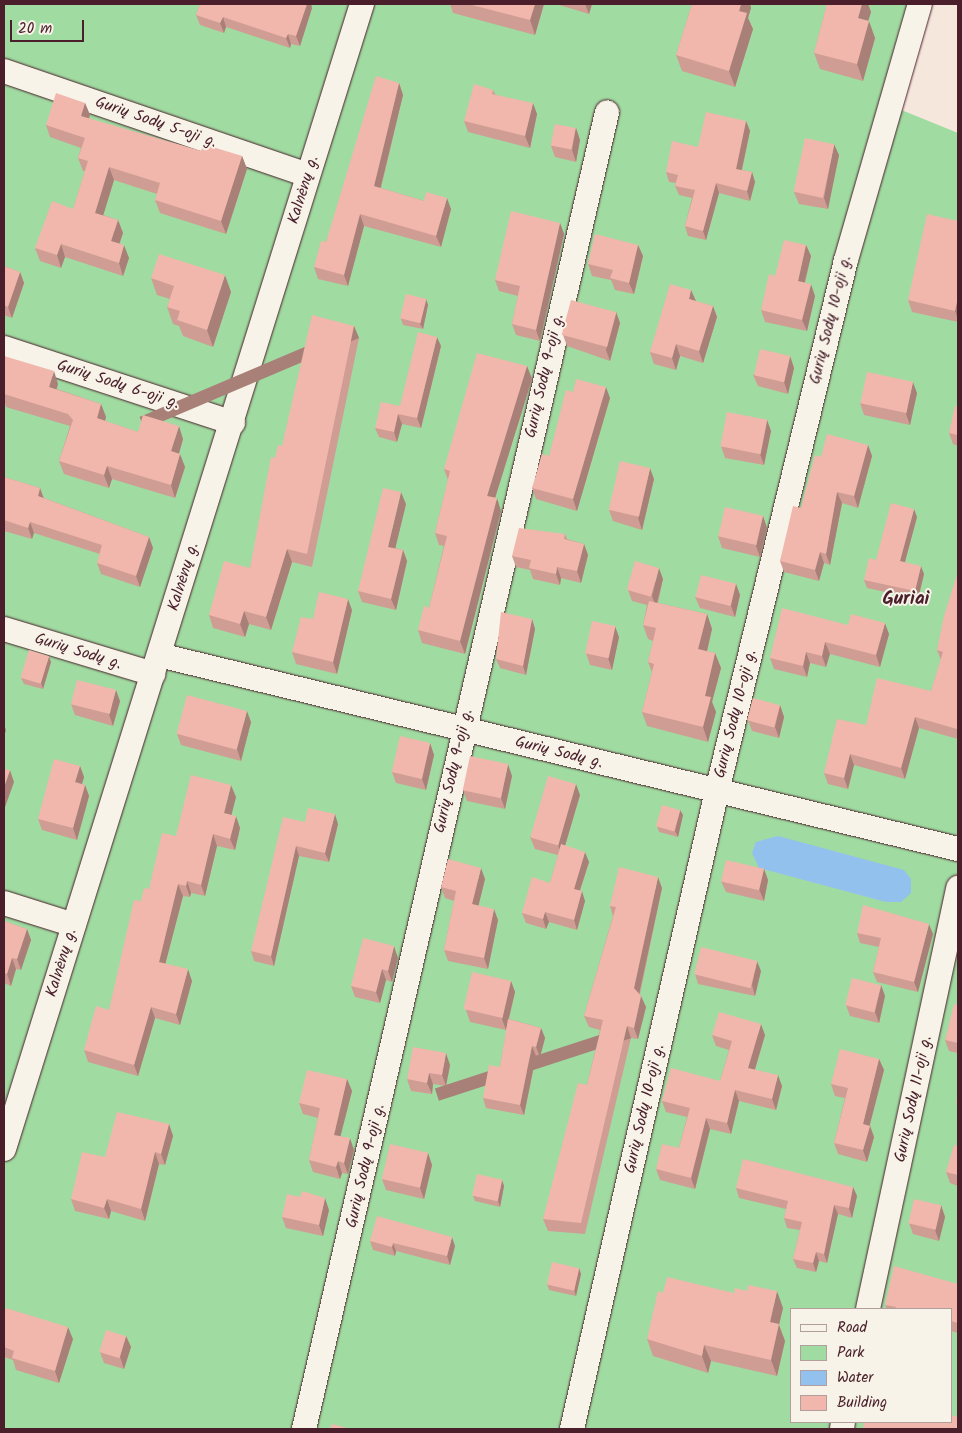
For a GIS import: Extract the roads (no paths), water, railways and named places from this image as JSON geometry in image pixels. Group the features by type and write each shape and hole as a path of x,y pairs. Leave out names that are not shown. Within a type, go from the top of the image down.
{"street":[{"name":"Kalnėnų g.","path":"4,1149 233,422 362,4"},
{"name":"Gurių Sodų 10-oji g.","path":"572,1429 717,791 846,260 920,4"},
{"name":"Gurių Sodų 5-oji g.","path":"4,72 308,176"},
{"name":"Gurių Sodų 9-oji g.","path":"304,1429 463,730 607,112"},
{"name":"Gurių Sodų 6-oji g.","path":"4,348 233,422"},
{"name":"Gurių Sodų g.","path":"4,629 156,665 463,730 958,849"},
{"name":"Gurių Sodų 11-oji g.","path":"868,1308 958,888"},
{"path":"4,903 74,925"}],"water":[{"path":"778,836 904,870 911,879 911,893 901,902 886,902 759,868 752,853 756,842"}],"district":[{"name":"Guriai","path":"906,600"}]}
